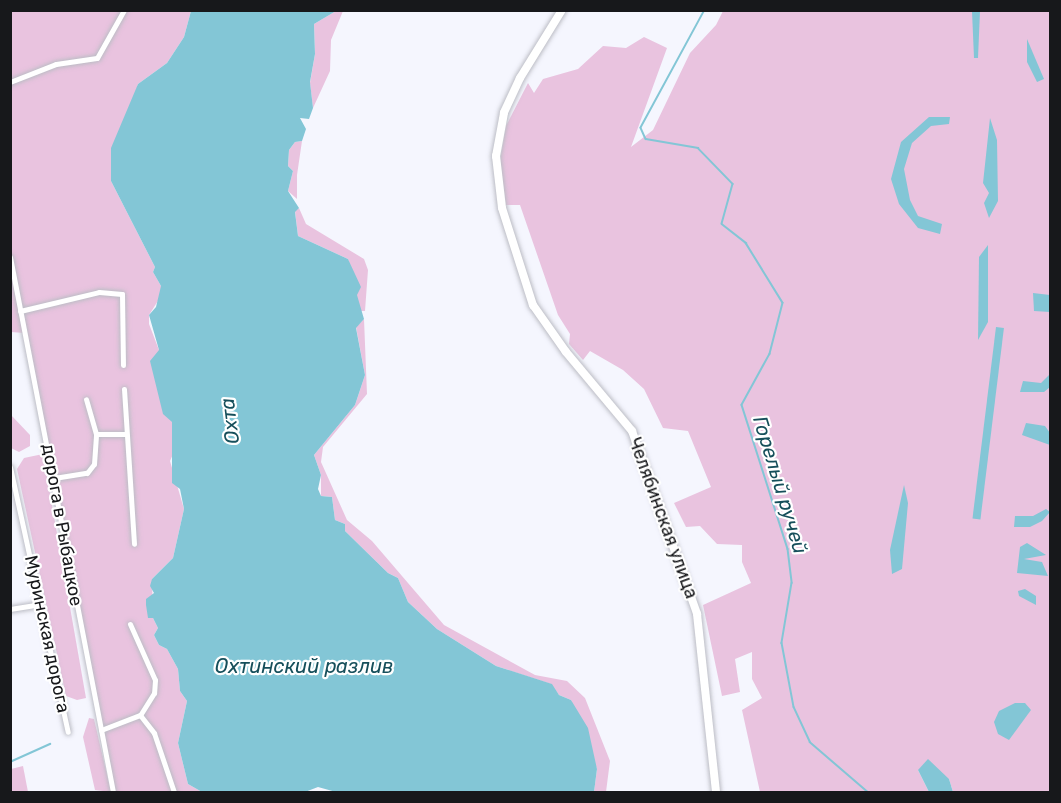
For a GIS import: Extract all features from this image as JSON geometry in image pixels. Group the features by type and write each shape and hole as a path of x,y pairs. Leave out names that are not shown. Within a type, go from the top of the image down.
{"street":[{"path":"10,82 56,64 97,58 124,10"},
{"name":"Челябинская улица","path":"562,10 520,78 504,113 496,156 502,208 533,305 566,352 625,421 635,438 697,614 716,792"},
{"name":"дорога в Рыбацкое","path":"10,257 113,792"},
{"path":"20,311 99,292 122,294 123,364"},
{"path":"124,389 125,434 134,544"},
{"path":"54,478 92,470 96,434 86,399"},
{"path":"96,434 125,434"},
{"name":"Муринская дорога","path":"10,466 68,732"},
{"path":"10,609 40,603"},
{"path":"101,730 140,715 154,693 155,680 130,624"},
{"path":"140,715 154,733 174,792"}],"shaded area":[{"path":"10,11 191,11 184,37 167,63 138,84 111,181 155,267 153,272 161,286 161,296 149,315 149,324 159,350 172,422 174,452 170,461 184,509 173,558 152,579 153,618 158,628 154,635 159,645 167,649 178,669 180,691 187,701 178,743 188,784 202,792 115,792 24,333 11,332"},
{"path":"336,11 343,11 331,40 330,71 313,108 310,83 315,54 314,24"},
{"path":"723,11 1050,11 1050,792 953,792 949,779 918,770 929,792 760,792 742,710 762,698 752,679 752,652 735,659 740,692 722,696 703,605 751,583 742,562 742,545 717,544 700,526 686,527 674,503 711,487 688,431 663,428 644,389 623,370 590,351 583,360 569,344 570,334 558,315 520,205 506,205 500,161 506,126 528,83 534,93 543,79 578,69 603,46 626,48 644,37 667,48 631,147 653,130 690,53 716,25"},
{"path":"302,141 297,175 297,199 288,191 293,171 288,166 289,150 295,142"},
{"path":"299,208 306,224 364,259 368,270 365,311 360,311 348,259 298,236 295,211"},
{"path":"364,319 367,394 323,447 321,462 347,520 372,541 444,625 535,675 567,681 585,698 610,761 606,792 594,792 597,769 571,700 559,695 551,684 496,666 437,629 408,602 398,578 388,573 345,531 345,524 335,520 332,497 321,496 321,475 314,455 355,405 365,375 356,327"},
{"path":"11,415 30,435 30,446 19,452 11,448"},
{"path":"43,454 86,698 77,700 66,696 17,469 24,458"},
{"path":"89,718 94,719 111,792 95,790 83,737"},
{"path":"23,766 28,792 11,792 11,769"}],"water":[{"name":"Охтинский разлив","path":"191,11 336,11 314,24 315,54 310,82 313,108 309,119 300,118 306,129 302,141 295,142 289,150 288,166 293,171 288,191 299,208 295,212 298,236 348,259 361,287 357,295 364,319 356,328 365,375 355,405 314,455 321,475 318,489 321,496 332,497 335,520 345,524 345,531 388,573 398,578 408,602 437,629 496,666 552,684 559,695 571,700 588,728 597,769 594,792 336,792 318,787 305,792 202,792 188,784 178,743 187,701 180,691 178,669 167,649 159,645 154,635 158,628 153,618 148,618 146,605 146,599 154,593 150,586 152,579 173,558 184,509 180,489 172,483 172,422 163,414 150,361 159,350 149,315 156,307 161,286 153,272 155,267 111,181 111,148 138,84 167,63 184,37"},
{"path":"972,11 980,11 978,58 974,58"},
{"path":"1027,39 1044,79 1037,82 1027,62"},
{"path":"929,117 950,117 949,124 931,126 912,143 904,169 910,200 918,216 942,224 940,234 918,228 899,204 891,179 901,142"},
{"path":"990,118 997,140 998,201 989,218 984,203 989,193 983,183"},
{"path":"988,245 988,322 978,340 979,257"},
{"path":"1033,293 1050,295 1050,312 1034,311"},
{"path":"996,327 1004,328 980,520 972,519"},
{"path":"1050,374 1050,387 1044,392 1020,392 1023,381 1041,383"},
{"path":"1026,423 1045,426 1050,433 1050,445 1022,435"},
{"path":"904,485 908,503 902,569 892,574 890,550"},
{"path":"1046,509 1050,512 1042,521 1030,527 1014,527 1015,516 1033,516"},
{"path":"1027,543 1046,555 1024,559 1042,562 1048,576 1017,573 1020,547"},
{"path":"1025,589 1036,596 1036,605 1019,596 1018,591"},
{"path":"1015,703 1025,703 1031,710 1009,740 998,734 994,722 999,711"},
{"path":"928,759 949,779 953,792 929,792 918,770"}],"waterway":[{"name":"Горелый ручей","path":"705,10 641,128 646,139 698,148 733,184 722,224 746,243 783,303 770,354 742,405 788,549 792,583 782,643 794,707 810,742 868,792"},
{"path":"10,762 50,744"}],"water label":[{"name":"Охта","path":"230,421"}]}
